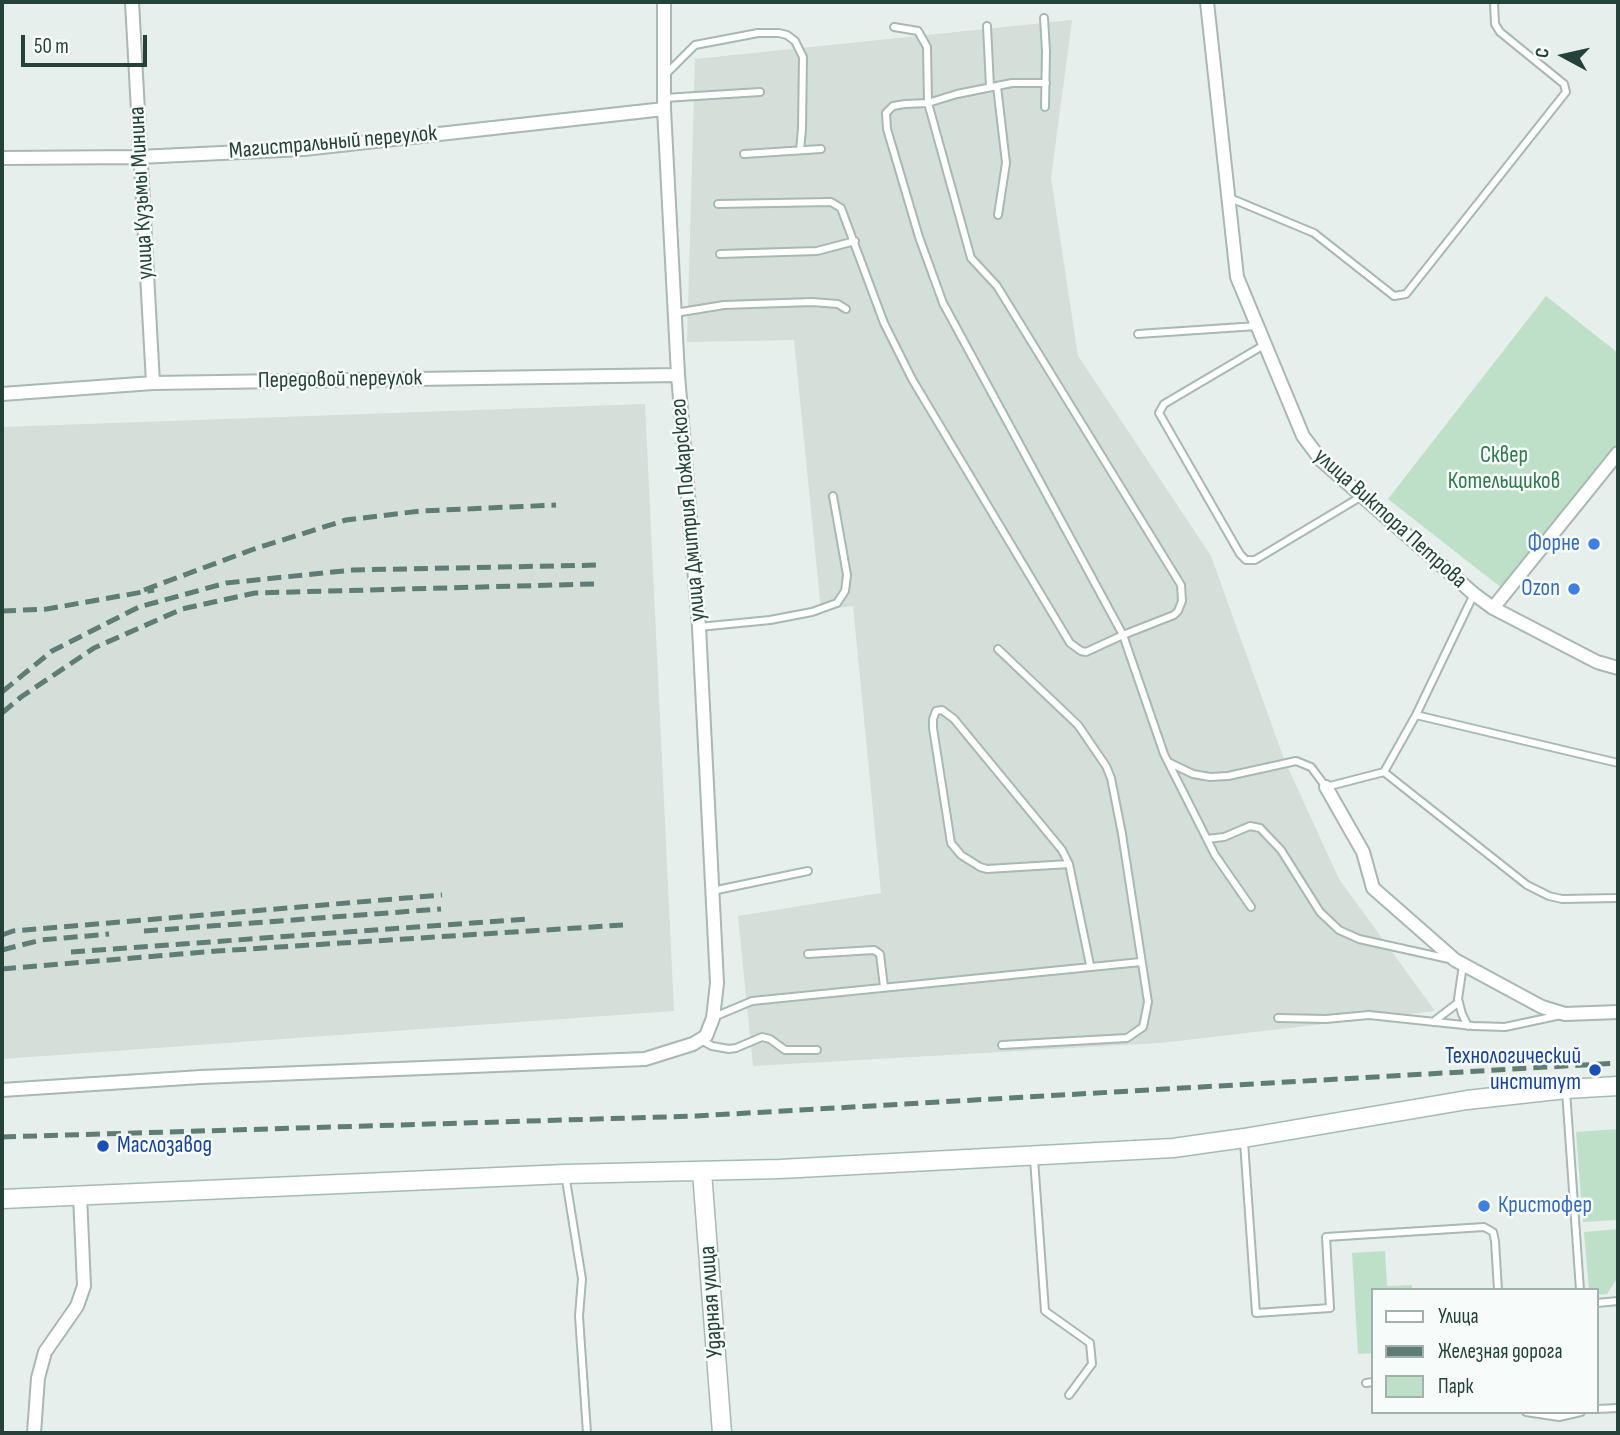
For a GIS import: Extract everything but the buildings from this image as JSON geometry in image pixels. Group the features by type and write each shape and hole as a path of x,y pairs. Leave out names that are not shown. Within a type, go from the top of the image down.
{"main road":[{"path":"2,1199 565,1174 702,1172 1173,1148 1467,1100 1618,1086"},
{"name":"Ударная улица","path":"702,1172 722,1433"}],"street":[{"name":"улица Кузьмы Минина","path":"132,2 153,383"},
{"name":"улица Дмитрия Пожарского","path":"664,2 664,104 674,313 699,627 717,983 713,1018"},
{"name":"улица Виктора Петрова","path":"1207,2 1237,277 1303,436 1321,460 1493,608 1597,662 1618,668"},
{"name":"Магистральный переулок","path":"2,158 139,157 304,149 664,104"},
{"name":"Передовой переулок","path":"2,394 153,383 678,375"},
{"path":"1493,608 1618,453"},
{"path":"1326,787 1363,852 1373,888 1459,963 1542,1007 1565,1014 1618,1012"},
{"path":"2,1090 201,1077 645,1059 701,1040 706,1036 713,1018"},
{"path":"34,1433 38,1378 43,1358 50,1343 77,1306 84,1286 80,1195"}],"lane":[{"path":"1228,197 1314,233 1394,296 1406,295 1566,92 1564,84 1500,32 1495,24 1494,2"},
{"path":"1044,18 1045,107"},
{"path":"987,26 1006,163 998,215"},
{"path":"718,204 831,202 841,208 884,323 912,379 1070,643 1086,652 1174,615 1181,606 1182,590 997,286 971,258 928,103 928,54 925,40 918,31 894,27"},
{"path":"664,77 682,55 695,45 758,33 787,35 794,41 803,57 800,150"},
{"path":"1046,83 994,86 928,103 894,106 887,110 886,119 919,237 943,303 1123,635 1164,754 1228,876 1251,907"},
{"path":"664,104 760,92"},
{"path":"744,154 821,149"},
{"path":"720,254 817,251 855,241"},
{"path":"674,313 723,305 812,302 838,304 845,309"},
{"path":"1138,334 1256,326"},
{"path":"1264,345 1164,404 1159,413 1240,554 1246,560 1255,560 1363,496"},
{"path":"699,627 770,620 812,612 837,603 845,591 847,575 833,496"},
{"path":"1168,762 1193,774 1210,777 1228,776 1296,761 1311,767 1326,787 1384,772 1416,715 1474,594"},
{"path":"998,649 1078,725 1106,766 1111,778 1122,834 1148,1002 1148,1013 1143,1027 1135,1034 1118,1039 1002,1045"},
{"path":"1069,864 987,869 980,867 956,849 951,843 933,728 936,711 942,710 954,719 1062,850 1069,864 1090,965"},
{"path":"1416,715 1618,763"},
{"path":"1384,772 1527,885 1562,899 1618,898"},
{"path":"1207,839 1250,827 1260,828 1280,850 1320,912 1339,930 1359,939 1459,963 1459,1002 1468,1026"},
{"path":"712,891 808,871"},
{"path":"808,954 874,950 880,954 884,987"},
{"path":"713,1018 752,1001 1090,965 1141,962"},
{"path":"1433,1022 1459,1002"},
{"path":"1278,1018 1325,1019 1368,1015 1468,1026 1506,1027 1565,1014"},
{"path":"701,1040 712,1045 736,1048 762,1037 770,1039 785,1050 817,1051"},
{"path":"1566,1089 1580,1288"},
{"path":"1244,1138 1256,1313 1330,1308 1326,1237 1484,1227 1493,1232 1496,1241 1499,1288"},
{"path":"1034,1157 1045,1311 1090,1343 1092,1364 1069,1395"},
{"path":"565,1174 582,1279 579,1316 587,1433"},
{"path":"1599,1303 1618,1301"},
{"path":"1599,1409 1618,1408"},
{"path":"1539,1414 1559,1417 1572,1414"}],"shaded area":[{"path":"1072,20 1051,178 1078,356 1211,556 1284,759 1339,879 1435,1011 1161,1043 753,1066 738,916 881,893 853,606 821,610 794,340 687,342 695,59"},
{"path":"645,404 674,1011 2,1059 2,427"}],"green space":[{"name":"Сквер Котельщиков","path":"1546,296 1618,353 1618,442 1503,589 1388,499"},
{"path":"1618,1129 1618,1220 1583,1222 1576,1132"},
{"path":"1618,1229 1618,1277 1607,1294 1599,1295 1599,1288 1589,1288 1584,1232"},
{"path":"1385,1251 1387,1286 1412,1285 1412,1288 1372,1288 1372,1353 1358,1354 1352,1253"}],"railway":[{"path":"144,590 254,549 346,520 420,511 556,505"},
{"path":"2,692 52,651 139,607 226,583 353,570 601,565"},
{"path":"2,713 21,697 94,648 182,609 255,593 594,584"},
{"path":"2,611 47,609 154,590"},
{"path":"2,935 13,931 442,895"},
{"path":"144,931 441,909"},
{"path":"71,952 527,919"},
{"path":"2,969 217,951 623,925"},
{"path":"2,950 41,940 109,934"},
{"path":"2,1137 696,1116 1618,1063"}],"place":[{"name":"Форне","path":"1594,544"},
{"name":"Ozon","path":"1574,589"},
{"name":"Технологический институт","path":"1595,1070"},
{"name":"Маслозавод","path":"103,1146"},
{"name":"Кристофер","path":"1484,1206"}]}
